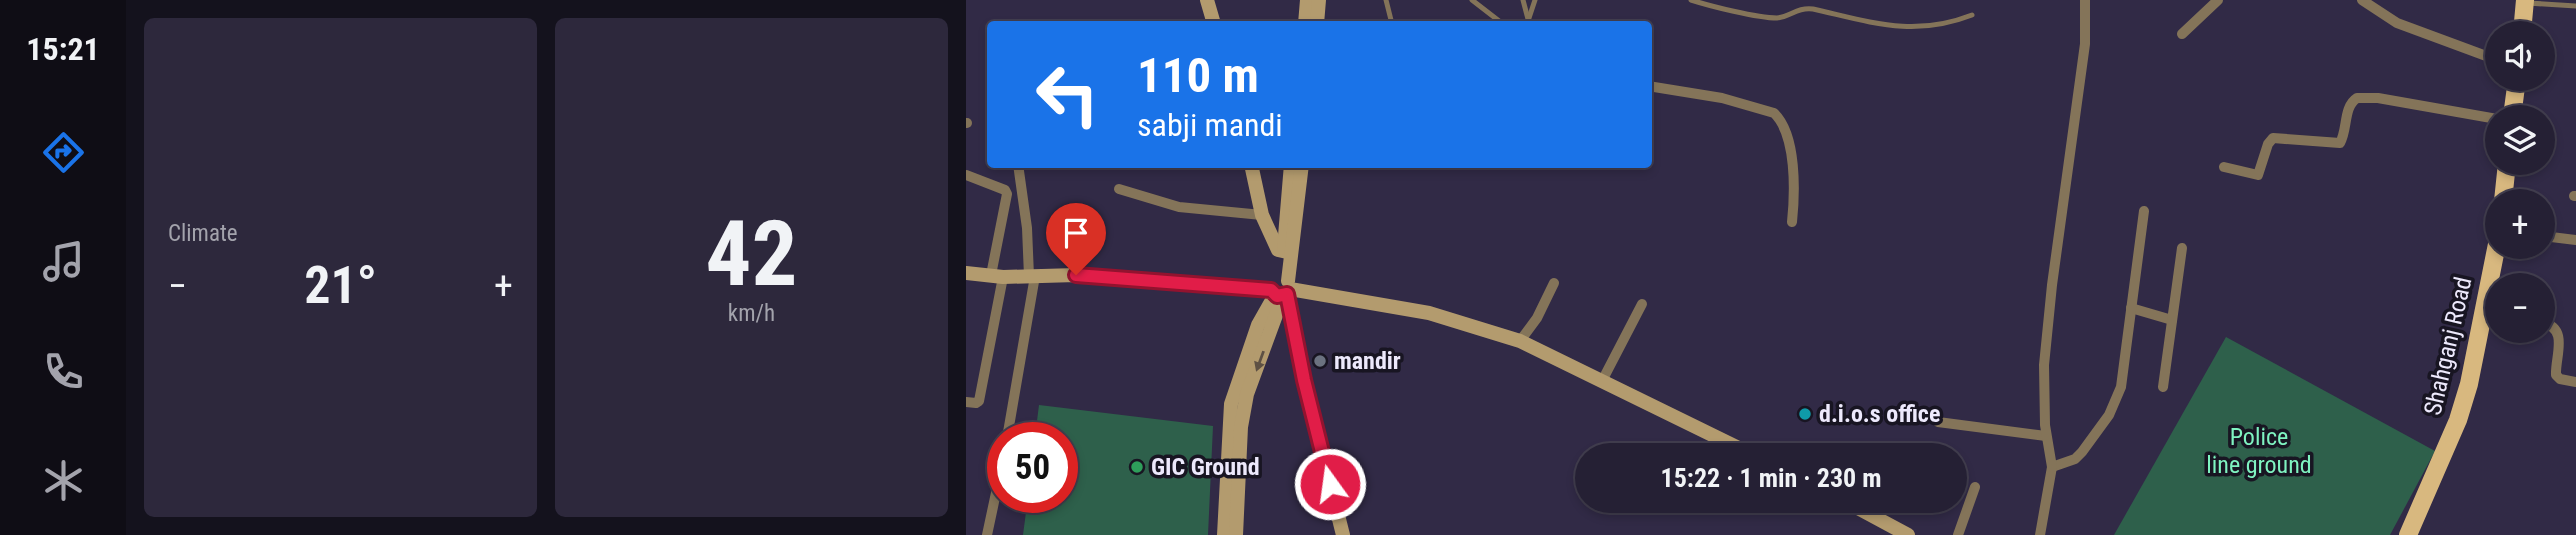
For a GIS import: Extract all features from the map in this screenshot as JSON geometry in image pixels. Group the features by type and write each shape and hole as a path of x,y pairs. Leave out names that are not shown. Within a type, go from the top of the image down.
{"main road":[{"path":"1207,0 1213,21"},
{"path":"1305,21 1307,0"},
{"path":"1317,21 1319,0"},
{"path":"2523,21 2525,1"},
{"path":"1252,168 1262,215 1278,250 1288,252"},
{"path":"1288,252 1291,168"},
{"path":"1230,534 1241,427 1238,405 1282,289 1301,168"},
{"name":"Shahganj Road","path":"2408,535 2458,420 2469,384 2494,259"},
{"path":"966,273 997,276 1076,275 1282,289 1429,313 1520,341 1729,443"},
{"path":"1282,289 1343,535"},
{"path":"1867,513 1908,535"}],"street":[{"path":"2040,535 2052,467 2046,436 2044,379 2049,312 2085,44 2085,0"},
{"path":"2182,34 2218,0"},
{"path":"2362,0 2397,23 2485,56"},
{"path":"2385,15 2387,0"},
{"path":"1652,87 1722,98 1774,113 1784,128 1790,155 1794,199 1792,222"},
{"path":"2224,167 2258,175 2268,144 2273,138 2340,143 2350,105 2357,97 2378,98 2485,117"},
{"path":"1009,422 1032,276 1019,168"},
{"path":"966,175 1005,190 1007,194 979,401 966,402"},
{"path":"1119,189 1179,207 1262,215"},
{"path":"2052,467 2070,461 2082,452 2116,402 2121,387 2144,211"},
{"path":"2555,237 2576,240"},
{"path":"2163,387 2182,248"},
{"path":"1520,341 1537,318 1554,284"},
{"path":"1602,380 1642,304"},
{"path":"2131,308 2172,320"},
{"path":"2555,329 2559,335 2556,375 2560,379 2576,382"},
{"path":"1938,422 2046,436"},
{"path":"1958,535 1975,487"},
{"path":"986,535 991,513"}],"lane":[{"path":"1385,0 1391,21"},
{"path":"1472,0 1499,21"},
{"path":"1523,0 1527,21"},
{"path":"1527,21 1535,0"},
{"path":"1691,0 1707,6 1779,18 1802,8 1813,9 1898,27 1926,28 1949,24 1972,15"},
{"path":"2525,1 2576,6"}],"green space":[{"name":"Police line ground","path":"2226,337 2435,451 2390,535 2114,535"},
{"name":"GIC Ground","path":"1039,405 1213,426 1208,535 1023,535 1026,513 1078,513 1078,422 1037,422"}],"place":[{"name":"mandir","path":"1320,361"},
{"name":"d.i.o.s office","path":"1805,414"},
{"name":"GIC Ground","path":"1137,467"}],"route":[{"path":"1076,275 1271,290 1277,296 1287,294 1304,380 1330,484"}]}
